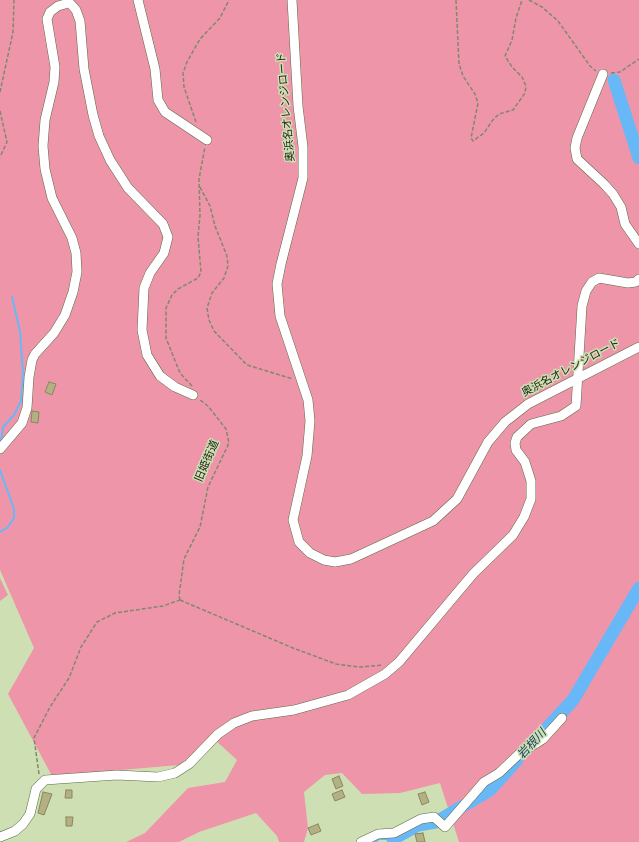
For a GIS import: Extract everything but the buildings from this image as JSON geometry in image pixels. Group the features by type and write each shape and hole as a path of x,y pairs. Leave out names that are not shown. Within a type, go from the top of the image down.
{"street":[{"path":"0,449 22,423 27,408 29,377 32,360 35,354 54,333 65,315 73,292 77,272 76,253 72,238 52,198 45,169 44,146 45,120 54,82 55,66 46,19 50,12 68,0 76,10 80,21 84,69 93,115 99,136 110,160 128,188 163,224 168,238 164,253 150,272 144,288 142,330 147,355 160,376 175,387 193,395"},
{"path":"138,0 155,69 158,100 165,112 207,140"},
{"name":"奥浜名オレンジロード","path":"292,0 298,106 303,146 303,178 280,264 277,284 280,316 303,381 308,400 310,421 307,456 293,520 299,542 310,553 324,560 335,562 351,560 433,521 457,499 488,442 504,422 528,404 639,346"},
{"path":"603,74 577,138 575,148 577,159 613,194 621,207 625,224 639,244"},
{"path":"0,837 7,835 23,824 30,814 36,789 40,784 50,779 117,775 158,777 171,775 189,764 218,734 234,724 252,716 294,710 348,696 385,674 399,662 473,574 513,535 524,517 531,499 531,481 525,462 516,450 515,443 517,437 531,424 561,416 570,412 576,406 582,306 586,292 592,282 599,278 628,284 636,282 639,279"},
{"path":"361,842 378,834 394,833 421,819 434,817 444,827 484,782 500,773 519,754 543,739 562,718"}],"path":[{"path":"0,92 13,32 14,0"},
{"path":"197,124 193,118 184,86 183,73 187,62 200,38 220,18 229,0"},
{"path":"456,0 459,64 463,76 475,94 478,103 471,138 473,141 484,133 499,114 513,110 525,93 526,86 522,77 512,67 505,56 512,40 516,18 522,0"},
{"path":"529,0 542,7 558,21 594,70 603,74 620,72 639,59"},
{"path":"0,112 7,142 0,158"},
{"name":"旧姫街道","path":"180,600 179,595 184,559 200,527 208,487 229,443 226,429 208,406 193,395 192,385 180,373 166,338 166,308 172,295 178,289 198,278 201,272 198,237 200,215 199,186 200,171 207,140"},
{"path":"199,186 210,206 215,226 228,261 224,278 212,294 207,308 209,320 214,331 246,365 303,381"},
{"path":"40,784 34,738 50,707 69,678 81,647 97,622 114,613 163,606 180,600 293,648 336,664 348,667 371,667 399,662"}],"shaded area":[{"path":"0,0 639,0 639,842 459,842 440,783 400,793 362,794 342,773 325,775 304,792 308,828 304,842 279,842 277,836 256,813 199,832 179,842 126,842 145,833 188,788 225,782 237,760 213,738 179,765 52,776 8,694 34,648 0,570"},
{"path":"0,578 8,595 0,601"}],"waterway":[{"name":"岩根川","path":"614,80 639,158"},
{"path":"1,442 3,427 14,415 21,401 23,374 20,331 12,297"},
{"path":"0,470 14,509 14,518 7,528 0,532"},
{"name":"岩根川","path":"548,727 573,700 639,588"},
{"name":"岩根川","path":"393,839 418,825 436,822 490,790 517,760"},
{"name":"岩根川","path":"375,842 379,839 393,839 394,842"}]}
